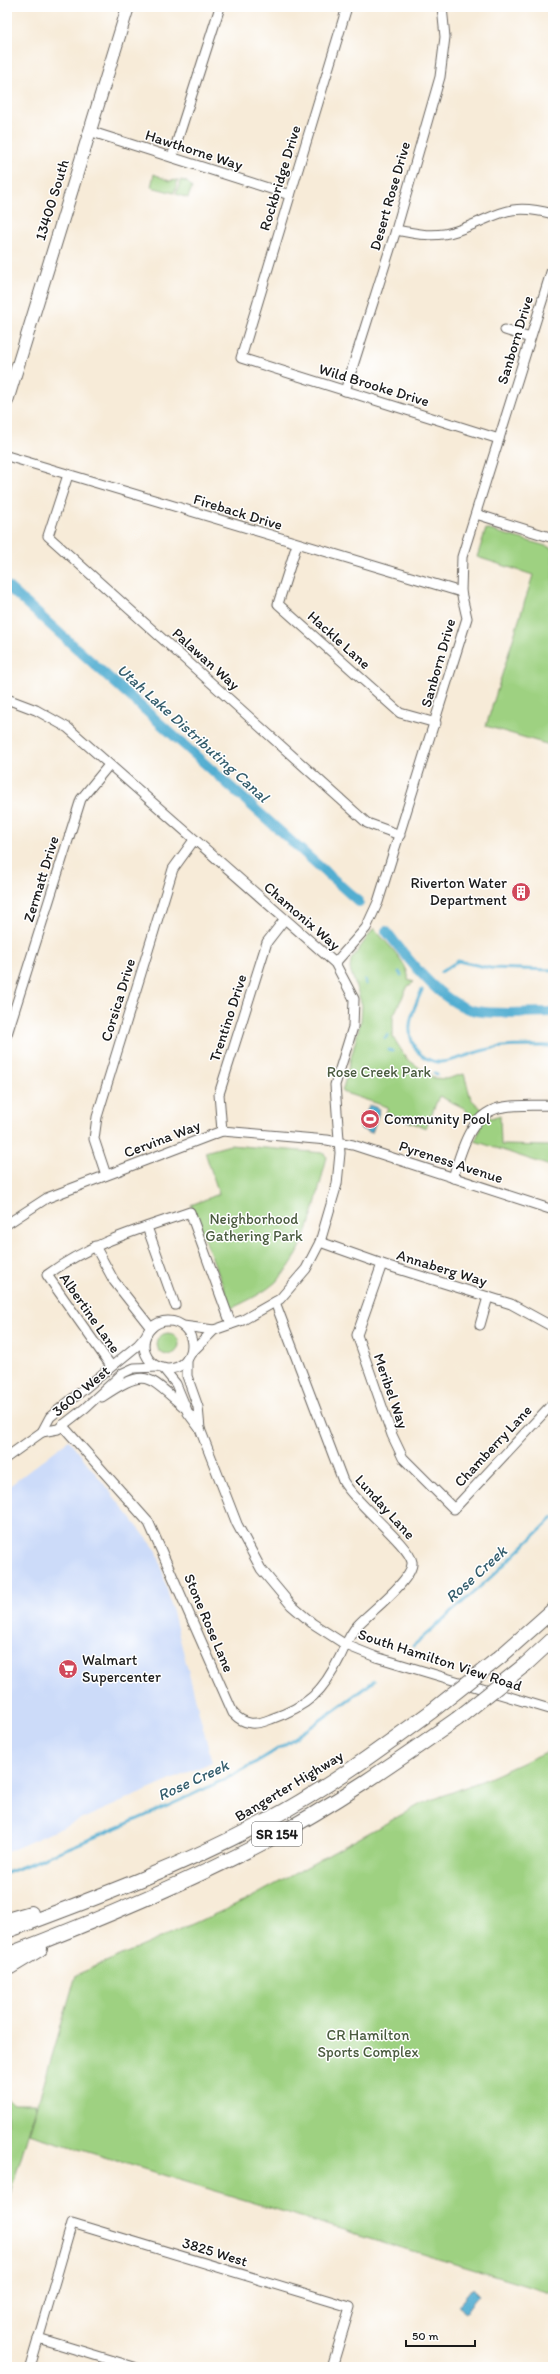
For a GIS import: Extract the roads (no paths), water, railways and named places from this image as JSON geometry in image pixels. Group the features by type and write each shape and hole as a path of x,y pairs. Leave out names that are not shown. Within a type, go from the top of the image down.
{"highway":[{"name":"Bangerter Highway","path":"7,1931 126,1887 231,1840 301,1801 363,1761 432,1711 500,1657 553,1610"},
{"name":"SR 154","path":"7,1955 84,1925 169,1888 269,1839 383,1770 457,1720 526,1664 553,1639"},
{"path":"7,1920 126,1887"},
{"path":"7,1969 84,1925"}],"main road":[{"name":"13400 South","path":"7,402 10,383 128,7"}],"street":[{"path":"172,157 220,7"},
{"name":"Rockbridge Drive","path":"241,358 347,7"},
{"name":"Desert Rose Drive","path":"345,391 396,230 440,78 444,37 442,7"},
{"name":"Hawthorne Way","path":"90,132 290,195"},
{"path":"396,230 428,236 456,232 505,210 532,208 553,214"},
{"name":"Sanborn Drive","path":"335,963 366,928 378,902 436,723 467,618 461,592 462,557 553,266"},
{"path":"505,330 530,338"},
{"name":"Wild Brooke Drive","path":"241,358 499,438"},
{"name":"Fireback Drive","path":"7,456 461,592"},
{"name":"Palawan Way","path":"68,475 48,536 366,823 400,835"},
{"path":"476,514 553,538"},
{"name":"Hackle Lane","path":"297,544 278,604 400,713 436,723"},
{"name":"Chamonix Way","path":"7,699 36,710 68,728 284,920 335,963 354,1000 353,1027 335,1085 339,1142 338,1184 320,1242 306,1269 275,1302 232,1324 214,1330 183,1326"},
{"name":"Zermatt Drive","path":"7,1034 10,1014 81,799 109,765"},
{"name":"Corsica Drive","path":"106,1175 94,1139 98,1117 173,868 194,840"},
{"name":"Trentino Drive","path":"222,1131 218,1094 267,942 284,920"},
{"path":"453,1178 465,1141 484,1115 502,1107 553,1105"},
{"name":"Cervina Way","path":"7,1224 47,1198 222,1131 339,1142"},
{"name":"Pyreness Avenue","path":"339,1142 553,1210"},
{"path":"152,1328 114,1281 95,1246 190,1212 232,1324"},
{"path":"147,1227 175,1305"},
{"name":"Annaberg Way","path":"320,1242 382,1264 511,1304 553,1327"},
{"name":"Albertine Lane","path":"95,1246 68,1260 47,1275 111,1366"},
{"name":"Meribel Way","path":"382,1264 357,1335 392,1436 403,1458 454,1509"},
{"path":"480,1325 488,1297"},
{"name":"Lunday Lane","path":"275,1302 343,1482 351,1494 406,1551 412,1563 409,1575 356,1626 346,1644"},
{"path":"168,1321 183,1326 189,1333 192,1343 189,1356 176,1367 161,1368 148,1358 145,1351 145,1337 152,1328 161,1322 168,1321"},
{"name":"Chamonix Way","path":"189,1356 214,1330"},
{"name":"3600 West","path":"42,1432 50,1417 145,1337"},
{"name":"South Hamilton View Road","path":"189,1356 187,1376 198,1407 200,1429"},
{"name":"3600 West","path":"42,1432 58,1429 123,1373 134,1368 161,1368"},
{"name":"South Hamilton View Road","path":"161,1368 176,1384 186,1408 200,1429 237,1524 261,1570 291,1605 306,1618 346,1644 376,1657 553,1710"},
{"path":"84,1408 130,1380 140,1376 155,1381 186,1408"},
{"name":"Chamberry Lane","path":"454,1509 553,1403"},
{"name":"Stone Rose Lane","path":"62,1425 149,1523 223,1693 238,1718 251,1725 296,1710 306,1704 325,1686 346,1644"},
{"path":"7,1457 42,1432"},
{"name":"3825 West","path":"38,2338 72,2223 350,2307 332,2367"},
{"path":"30,2367 38,2338 134,2367"}],"water":[{"name":"Community Pool","path":"369,1105 380,1109 372,1133 360,1129"},
{"path":"473,2288 480,2295 466,2312 458,2306"}],"waterway":[{"name":"Utah Lake Distributing Canal","path":"7,586 359,902"},
{"name":"Utah Lake Distributing Canal","path":"386,931 415,966 438,990 463,1007 476,1011 494,1013 553,1012"},
{"name":"Rose Creek","path":"441,972 458,961 490,968 553,970"},
{"path":"365,980 366,984"},
{"name":"Rose Creek","path":"422,990 412,1014 410,1030 414,1046 419,1053 429,1060 438,1062 458,1059 493,1048 553,1046"},
{"path":"385,1038 388,1035"},
{"name":"Rose Creek","path":"413,1646 491,1577 553,1518"},
{"name":"Rose Creek","path":"7,1873 149,1814 233,1775 287,1743 374,1681"}],"place":[{"name":"Riverton Water Department","path":"521,892"},
{"name":"Community Pool","path":"370,1119"},
{"name":"Walmart Supercenter","path":"68,1669"}],"park label":[{"name":"Rose Creek Park","path":"379,1072"},
{"name":"Neighborhood Gathering Park","path":"254,1228"},
{"name":"CR Hamilton Sports Complex","path":"368,2044"}]}
